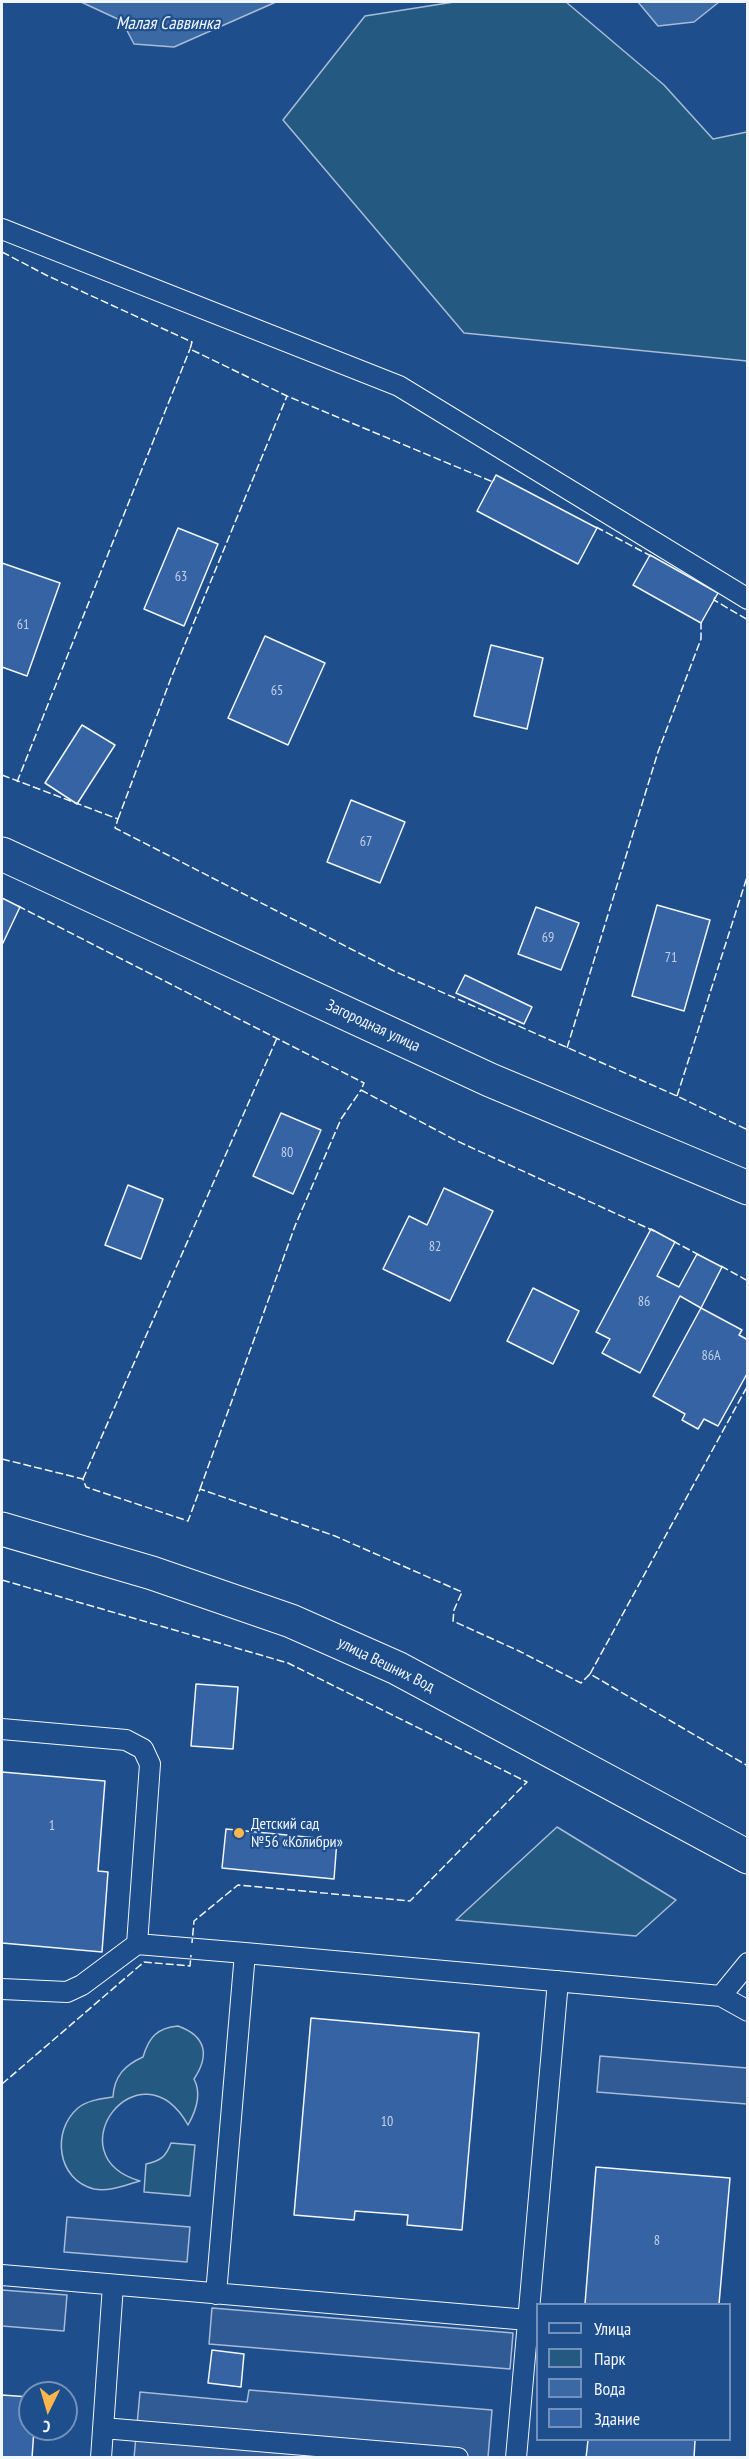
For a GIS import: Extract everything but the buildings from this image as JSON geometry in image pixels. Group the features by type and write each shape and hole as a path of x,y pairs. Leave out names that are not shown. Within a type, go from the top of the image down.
{"street":[{"name":"Загородная улица","path":"2,854 490,1080 747,1188"},
{"name":"улица Вешних Вод","path":"2,1529 152,1573 302,1626 397,1668 747,1857"}],"lane":[{"path":"2,229 399,386 747,599"},
{"path":"2,1729 126,1740 143,1749 150,1764 137,1944"},
{"path":"2,1989 67,1992 82,1985 137,1944 721,1996 747,2011"},
{"path":"216,2294 245,1953"},
{"path":"721,1996 747,1963"},
{"path":"516,2457 558,1982"},
{"path":"2,2275 528,2320"},
{"path":"101,2457 113,2285"},
{"path":"103,2428 458,2457"}],"green space":[{"path":"454,2 566,2 664,85 713,139 747,132 747,361 464,333 283,120 365,16"},
{"path":"557,1827 676,1900 636,1936 456,1920"},
{"path":"178,2026 195,2035 200,2041 203,2054 194,2079 198,2091 197,2102 188,2125 169,2102 148,2094 129,2099 113,2111 104,2129 104,2149 115,2168 140,2181 106,2190 94,2189 82,2184 72,2176 62,2154 61,2141 69,2118 86,2103 113,2097 118,2077 131,2064 143,2057 151,2039 159,2031"},
{"path":"171,2143 195,2145 190,2196 144,2192 146,2164 162,2158"}],"shaded area":[{"path":"600,2056 747,2068 747,2104 597,2092"},
{"path":"67,2217 190,2227 187,2262 64,2252"},
{"path":"2,2290 67,2295 64,2331 2,2326"},
{"path":"212,2308 513,2333 510,2369 209,2344"},
{"path":"249,2390 492,2410 488,2457 134,2458 140,2392 247,2402"}],"water":[{"name":"Малая Саввинка","path":"81,2 276,2 174,47 134,44 122,21"},
{"path":"638,2 719,2 694,22 658,26"}],"fence":[{"path":"2,252 46,275 192,342 190,349 287,396 493,482 494,479"},
{"path":"17,782 190,349"},
{"path":"118,819 171,678 287,396"},
{"path":"596,527 651,556"},
{"path":"715,597 714,600 748,620"},
{"path":"567,1048 658,752 701,639 701,623"},
{"path":"2,775 118,819 115,828 394,971 677,1096 748,1130"},
{"path":"677,1096 748,874"},
{"path":"18,906 364,1083 361,1090 457,1141 654,1231"},
{"path":"83,1479 277,1038"},
{"path":"200,1489 295,1226 341,1119 361,1090"},
{"path":"673,1241 699,1255"},
{"path":"721,1266 748,1281"},
{"path":"590,1674 748,1385"},
{"path":"2,1459 83,1479 86,1487 188,1521 200,1489 335,1536 462,1592 454,1610 453,1621 581,1683 590,1674 748,1766"},
{"path":"2,1580 288,1663 527,1782 410,1901 238,1885 194,1921 192,1943"},
{"path":"2,2084 144,1962 190,1966 191,1955"}],"place":[{"name":"Детский сад №56 «Колибри»","path":"239,1833"}]}
